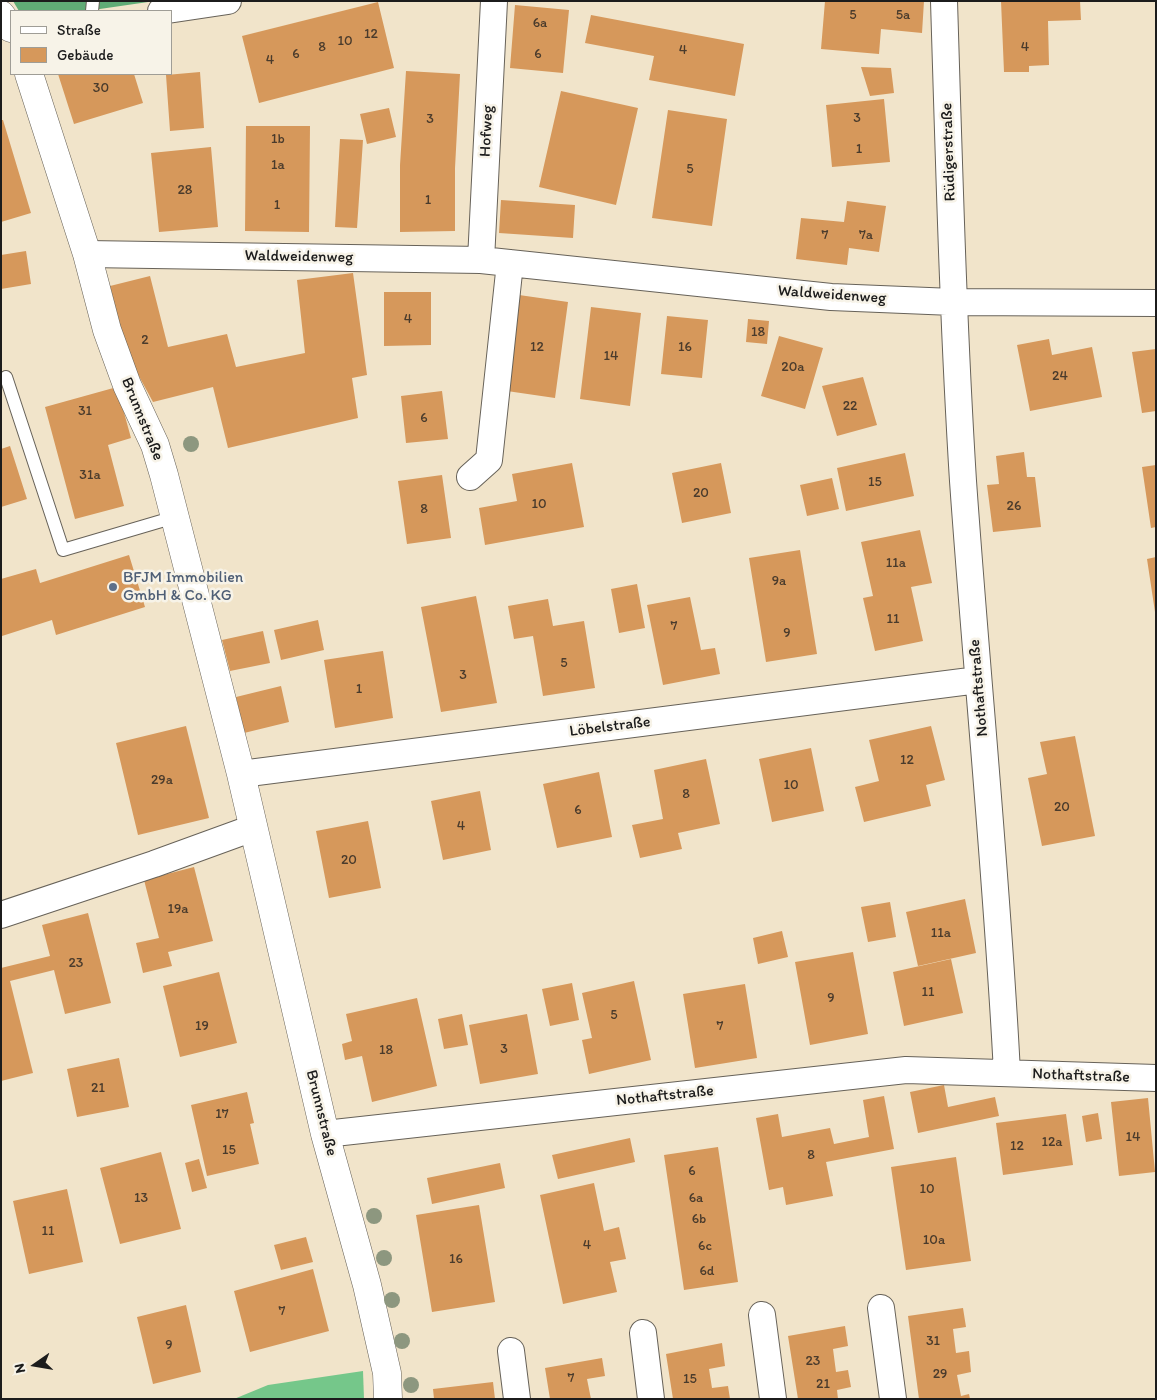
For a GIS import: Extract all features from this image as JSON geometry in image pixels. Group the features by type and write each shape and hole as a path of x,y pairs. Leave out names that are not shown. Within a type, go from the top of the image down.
{"street":[{"path":"168,10 228,1"},
{"name":"Hofweg","path":"481,260 494,1"},
{"name":"Rüdigerstraße","path":"944,1 953,302"},
{"path":"1,15 10,27"},
{"name":"Brunnstraße","path":"29,75 87,254 107,330 127,385 155,445 175,517 241,774 252,828 325,1134 367,1285 387,1373 388,1399"},
{"name":"Waldweidenweg","path":"87,254 481,260 831,297 953,302 1156,303"},
{"path":"470,477 489,460 510,263"},
{"name":"Nothaftstraße","path":"953,302 978,680 1000,950 1007,1073"},
{"name":"Löbelstraße","path":"241,774 978,680"},
{"path":"1,915 154,864 252,828"},
{"name":"Nothaftstraße","path":"325,1134 906,1070 1156,1078"},
{"path":"881,1308 893,1399"},
{"path":"762,1315 773,1399"},
{"path":"643,1333 651,1399"},
{"path":"511,1352 517,1399"}],"lane":[{"path":"6,378 63,550 175,517"}],"green space":[{"path":"13,1 155,1 93,10 18,10"},
{"path":"363,1371 364,1399 234,1399 268,1385"}],"building":[{"path":"825,1 924,1 922,33 881,29 879,54 821,49"},
{"path":"1001,1 1080,1 1081,20 1048,21 1049,65 1029,66 1029,72 1004,72"},
{"path":"378,2 394,68 259,103 242,36"},
{"path":"515,5 569,10 563,73 510,68"},
{"path":"591,15 744,44 735,96 649,80 654,56 585,43"},
{"path":"861,67 891,68 894,93 870,96"},
{"path":"406,71 460,74 455,168 455,231 400,232 400,165"},
{"path":"200,72 204,128 170,131 166,75"},
{"path":"58,75 134,75 143,103 74,124"},
{"path":"561,91 638,108 616,205 539,187"},
{"path":"884,99 890,162 832,167 826,105"},
{"path":"389,108 396,137 367,144 360,114"},
{"path":"668,110 727,119 712,226 652,218"},
{"path":"1,120 3,120 31,213 1,222"},
{"path":"246,126 310,126 309,232 245,231"},
{"path":"340,139 363,140 357,228 335,227"},
{"path":"211,147 218,227 159,232 151,153"},
{"path":"501,200 575,205 573,238 499,233"},
{"path":"847,201 886,206 879,252 849,248 847,265 796,259 801,218 844,222"},
{"path":"26,251 31,284 1,289 1,255"},
{"path":"353,273 367,375 352,378 358,418 228,448 213,387 153,402 128,356 110,286 150,276 168,347 227,334 236,367 305,353 297,280"},
{"path":"384,292 431,292 431,345 384,346"},
{"path":"519,295 568,302 555,398 507,391"},
{"path":"591,307 641,313 630,406 580,399"},
{"path":"667,316 708,320 702,378 661,374"},
{"path":"748,319 769,321 767,344 746,342"},
{"path":"779,336 823,348 805,409 761,396"},
{"path":"1049,339 1052,355 1092,347 1102,397 1030,411 1017,345"},
{"path":"1156,349 1156,411 1142,413 1132,352"},
{"path":"863,377 877,425 837,436 822,386"},
{"path":"117,387 131,438 108,445 124,506 75,519 45,407"},
{"path":"442,391 448,439 406,443 401,396"},
{"path":"10,446 27,499 1,507 1,449"},
{"path":"1024,452 1027,477 1035,477 1041,527 993,532 987,485 999,484 996,456"},
{"path":"905,453 914,496 846,511 837,468"},
{"path":"572,463 584,527 485,545 479,508 517,501 512,474"},
{"path":"721,463 731,513 682,523 672,473"},
{"path":"1156,465 1156,527 1151,528 1142,467"},
{"path":"442,475 451,538 407,544 398,481"},
{"path":"832,478 839,509 807,516 800,485"},
{"path":"920,530 932,583 911,587 923,641 875,651 863,598 873,596 861,542"},
{"path":"800,550 817,654 766,662 749,558"},
{"path":"129,555 145,607 56,635 52,620 2,636 1,579 36,569 40,583"},
{"path":"1156,557 1156,612 1155,612 1147,559"},
{"path":"637,584 645,628 619,633 611,589"},
{"path":"476,596 497,703 441,712 421,607"},
{"path":"690,597 701,650 715,648 720,674 663,685 647,605"},
{"path":"548,599 553,626 584,621 595,688 543,696 533,636 514,639 508,606"},
{"path":"318,620 324,650 281,660 274,630"},
{"path":"263,631 270,663 230,671 222,640"},
{"path":"383,651 393,718 335,728 324,660"},
{"path":"281,686 289,722 244,733 236,697"},
{"path":"186,726 209,818 138,835 116,743"},
{"path":"931,726 945,780 926,785 931,806 864,822 855,787 879,781 869,740"},
{"path":"1075,736 1095,836 1042,846 1028,778 1047,774 1040,742"},
{"path":"811,748 824,811 772,822 759,759"},
{"path":"706,759 720,824 678,833 682,849 640,858 632,825 663,819 654,770"},
{"path":"599,772 612,837 557,848 543,784"},
{"path":"480,791 491,850 443,860 431,801"},
{"path":"368,821 381,888 329,898 316,831"},
{"path":"194,867 213,941 168,952 172,966 143,973 136,943 159,938 144,880"},
{"path":"965,899 976,953 918,966 906,912"},
{"path":"890,902 896,937 868,942 861,907"},
{"path":"88,913 111,1003 65,1014 54,970 10,981 33,1073 1,1081 1,968 50,956 42,925"},
{"path":"782,931 788,957 758,964 753,938"},
{"path":"853,952 868,1034 810,1045 795,962"},
{"path":"951,959 963,1013 904,1026 893,972"},
{"path":"219,972 237,1043 180,1057 163,986"},
{"path":"634,981 651,1060 589,1074 582,1040 592,1038 582,993"},
{"path":"572,983 579,1020 550,1026 542,989"},
{"path":"745,984 757,1058 695,1068 683,994"},
{"path":"417,998 437,1086 372,1102 362,1056 345,1060 342,1044 352,1041 346,1014"},
{"path":"462,1014 468,1045 444,1049 438,1019"},
{"path":"527,1014 538,1074 480,1084 469,1025"},
{"path":"119,1058 129,1107 77,1117 67,1069"},
{"path":"944,1085 948,1107 995,1097 999,1116 918,1133 910,1092"},
{"path":"247,1092 254,1123 250,1124 259,1164 207,1176 191,1105"},
{"path":"884,1096 894,1149 826,1162 833,1196 786,1205 783,1187 769,1190 756,1118 778,1114 782,1137 830,1128 834,1144 869,1137 863,1100"},
{"path":"1148,1098 1155,1172 1119,1176 1111,1102"},
{"path":"1098,1113 1102,1139 1086,1142 1082,1116"},
{"path":"1066,1114 1073,1165 1003,1175 996,1123"},
{"path":"630,1138 635,1162 558,1179 552,1155"},
{"path":"718,1147 738,1282 684,1290 664,1155"},
{"path":"161,1152 181,1229 120,1244 100,1168"},
{"path":"956,1157 971,1261 906,1270 891,1167"},
{"path":"199,1159 207,1188 192,1192 185,1163"},
{"path":"500,1163 505,1188 432,1204 427,1178"},
{"path":"594,1183 604,1231 619,1227 626,1259 610,1262 617,1292 563,1304 540,1195"},
{"path":"67,1189 83,1262 29,1274 13,1201"},
{"path":"479,1205 495,1302 432,1312 416,1215"},
{"path":"306,1237 313,1262 281,1270 274,1245"},
{"path":"313,1269 329,1331 250,1352 234,1291"},
{"path":"186,1305 201,1372 153,1384 137,1317"},
{"path":"963,1308 966,1327 953,1329 956,1353 969,1351 971,1372 957,1375 961,1396 969,1394 970,1399 919,1399 908,1316"},
{"path":"845,1326 848,1346 833,1349 836,1372 848,1370 851,1387 837,1390 838,1399 798,1399 788,1336"},
{"path":"722,1343 725,1366 709,1369 712,1388 728,1386 730,1399 673,1399 666,1354"},
{"path":"602,1358 605,1376 587,1379 591,1399 550,1399 545,1368"},
{"path":"493,1382 495,1399 434,1399 433,1389"}],"place":[{"name":"BFJM Immobilien GmbH & Co. KG","path":"113,587"}]}
